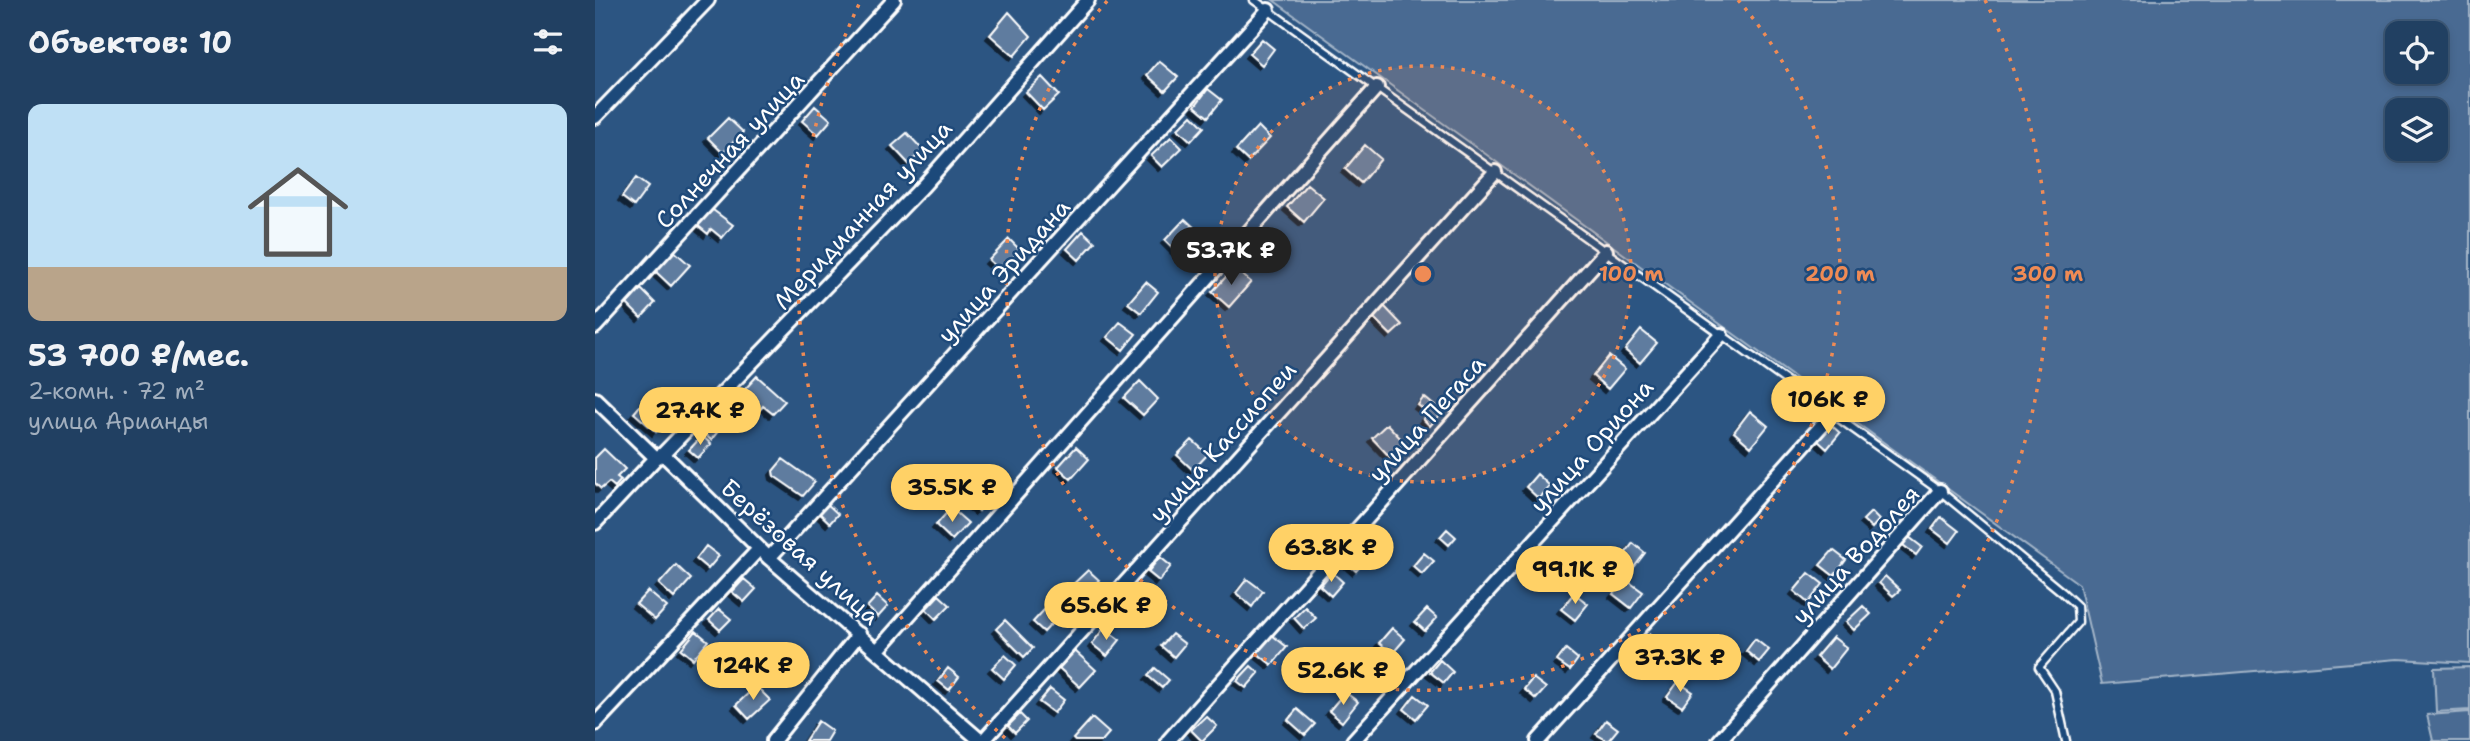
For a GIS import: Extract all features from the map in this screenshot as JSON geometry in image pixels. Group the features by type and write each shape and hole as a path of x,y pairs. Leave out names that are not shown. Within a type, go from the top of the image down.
{"street":[{"path":"595,117 708,0"},
{"name":"Солнечная улица","path":"595,327 894,0"},
{"name":"Меридианная улица","path":"595,523 923,186 1088,0"},
{"name":"улица Эридана","path":"769,558 1268,10"},
{"path":"878,650 1377,88"},
{"name":"улица Кассиопеи","path":"982,741 1495,172"},
{"name":"улица Пегаса","path":"1168,741 1606,251"},
{"name":"улица Ориона","path":"1353,741 1721,335"},
{"name":"Берёзовая улица","path":"595,399 769,558 982,741"},
{"path":"1538,741 1832,414"},
{"name":"улица Водолея","path":"1719,741 1940,491"},
{"path":"595,724 759,549"},
{"path":"773,741 859,634"}],"lane":[{"path":"1254,0 1940,491 2077,606 2078,622 2039,667 2055,691 2067,741"}],"shaded area":[{"path":"1273,0 2470,0 2470,663 2398,659 2102,684 2079,584"},
{"path":"2470,667 2470,710 2436,712 2434,668"},
{"path":"2470,712 2470,741 2433,741 2427,715"}],"building":[{"path":"1009,12 1031,36 1014,56 990,35"},
{"path":"1262,39 1274,49 1262,65 1249,54"},
{"path":"1159,61 1178,77 1165,91 1147,75"},
{"path":"1042,77 1059,95 1043,110 1026,92"},
{"path":"1208,89 1222,100 1208,117 1195,106"},
{"path":"815,106 831,120 818,135 802,121"},
{"path":"1192,115 1204,127 1191,141 1178,129"},
{"path":"728,118 743,132 723,153 708,138"},
{"path":"1258,126 1270,138 1248,161 1236,150"},
{"path":"907,133 923,150 909,164 892,146"},
{"path":"1171,137 1182,148 1162,167 1151,156"},
{"path":"1365,145 1381,159 1361,183 1345,169"},
{"path":"636,178 648,187 634,206 622,197"},
{"path":"1307,184 1324,198 1304,222 1287,207"},
{"path":"709,207 733,225 722,238 711,229 708,234 696,224"},
{"path":"1185,219 1208,240 1187,262 1165,240"},
{"path":"1083,231 1095,242 1079,260 1067,249"},
{"path":"1009,239 1020,250 1001,271 989,260"},
{"path":"673,250 690,265 671,286 655,271"},
{"path":"1234,268 1251,282 1229,307 1212,292"},
{"path":"1146,282 1158,292 1141,313 1128,303"},
{"path":"641,289 655,303 641,318 627,304"},
{"path":"1384,306 1402,325 1391,335 1373,317"},
{"path":"1120,322 1136,334 1123,350 1107,337"},
{"path":"1641,330 1657,343 1640,363 1625,350"},
{"path":"1609,356 1625,369 1608,389 1593,376"},
{"path":"757,376 785,401 773,414 763,406 756,414 737,398"},
{"path":"1140,381 1158,399 1143,415 1124,398"},
{"path":"1424,397 1442,412 1430,426 1423,419 1428,413 1418,405"},
{"path":"644,401 666,419 656,432 634,413"},
{"path":"1750,411 1768,426 1751,447 1734,432"},
{"path":"711,412 724,424 711,440 697,427"},
{"path":"1829,423 1840,433 1827,449 1816,439"},
{"path":"1387,424 1405,443 1390,457 1372,438"},
{"path":"702,436 711,444 698,458 689,450"},
{"path":"1192,440 1208,454 1193,470 1177,455"},
{"path":"1076,447 1089,459 1071,479 1058,467"},
{"path":"604,449 625,469 617,477 621,480 615,487 609,482 601,489 595,483 595,458"},
{"path":"783,459 815,482 803,496 774,476 773,471"},
{"path":"1537,474 1550,486 1539,499 1526,487"},
{"path":"978,478 995,492 979,511 962,497"},
{"path":"824,501 838,514 830,523 816,510"},
{"path":"951,508 968,523 952,540 936,525"},
{"path":"1871,512 1879,520 1872,528 1863,520"},
{"path":"1941,517 1959,531 1950,543 1932,529"},
{"path":"1447,529 1456,537 1449,545 1440,537"},
{"path":"1909,537 1922,547 1916,555 1903,545"},
{"path":"1633,543 1645,553 1631,571 1619,562"},
{"path":"706,546 719,556 708,569 696,559"},
{"path":"1349,547 1365,561 1356,571 1340,557"},
{"path":"1833,550 1846,560 1834,576 1820,565"},
{"path":"1424,553 1434,561 1422,574 1413,566"},
{"path":"1160,557 1171,566 1159,581 1148,572"},
{"path":"676,565 691,579 674,598 659,584"},
{"path":"1088,570 1099,580 1078,601 1067,590"},
{"path":"1332,572 1343,582 1331,596 1320,586"},
{"path":"1809,573 1823,584 1808,603 1794,591"},
{"path":"1885,576 1900,590 1893,596 1879,583"},
{"path":"744,579 756,589 744,602 732,592"},
{"path":"1247,579 1263,591 1252,607 1236,593"},
{"path":"1625,579 1643,592 1631,608 1613,594"},
{"path":"1134,589 1147,600 1136,613 1123,602"},
{"path":"648,591 667,607 655,620 636,604"},
{"path":"1574,593 1588,604 1575,620 1561,609"},
{"path":"939,595 950,605 936,619 926,609"},
{"path":"877,596 888,606 878,617 867,607"},
{"path":"1863,606 1871,614 1854,630 1846,622"},
{"path":"1305,607 1316,618 1304,629 1294,618"},
{"path":"719,609 731,619 720,630 709,620"},
{"path":"1045,609 1056,619 1044,632 1033,622"},
{"path":"1427,609 1437,618 1425,631 1415,622"},
{"path":"1005,620 1033,648 1024,657 996,629"},
{"path":"1104,628 1120,640 1107,656 1092,644"},
{"path":"1392,628 1405,639 1392,654 1379,643"},
{"path":"696,631 708,641 693,659 681,649"},
{"path":"1172,634 1185,644 1174,657 1161,646"},
{"path":"1650,634 1661,643 1646,661 1635,652"},
{"path":"1272,635 1287,647 1272,665 1257,653"},
{"path":"1833,637 1847,648 1830,669 1816,657"},
{"path":"1755,639 1769,650 1759,662 1746,651"},
{"path":"1566,649 1578,659 1570,670 1557,661"},
{"path":"1075,651 1096,670 1080,687 1059,668"},
{"path":"1005,655 1016,665 1004,679 992,668"},
{"path":"1369,656 1381,667 1367,684 1354,673"},
{"path":"1440,660 1453,672 1444,683 1430,672"},
{"path":"1251,666 1259,673 1246,688 1237,681"},
{"path":"948,668 959,677 949,690 938,681"},
{"path":"1155,668 1169,680 1162,688 1148,676"},
{"path":"1533,678 1546,688 1536,699 1524,689"},
{"path":"1678,682 1693,692 1682,707 1667,697"},
{"path":"756,686 770,700 749,719 736,705"},
{"path":"1050,689 1064,700 1054,713 1039,702"},
{"path":"1345,692 1358,702 1342,722 1329,711"},
{"path":"1415,695 1428,705 1416,719 1404,709"},
{"path":"1297,709 1315,724 1305,735 1288,720"},
{"path":"1020,714 1027,721 1015,733 1008,726"},
{"path":"1206,716 1217,726 1202,741 1191,730"},
{"path":"1092,718 1109,733 1102,741 1075,741 1073,739"},
{"path":"1606,720 1618,729 1608,741 1596,734"},
{"path":"818,721 832,731 826,741 805,741"}]}
